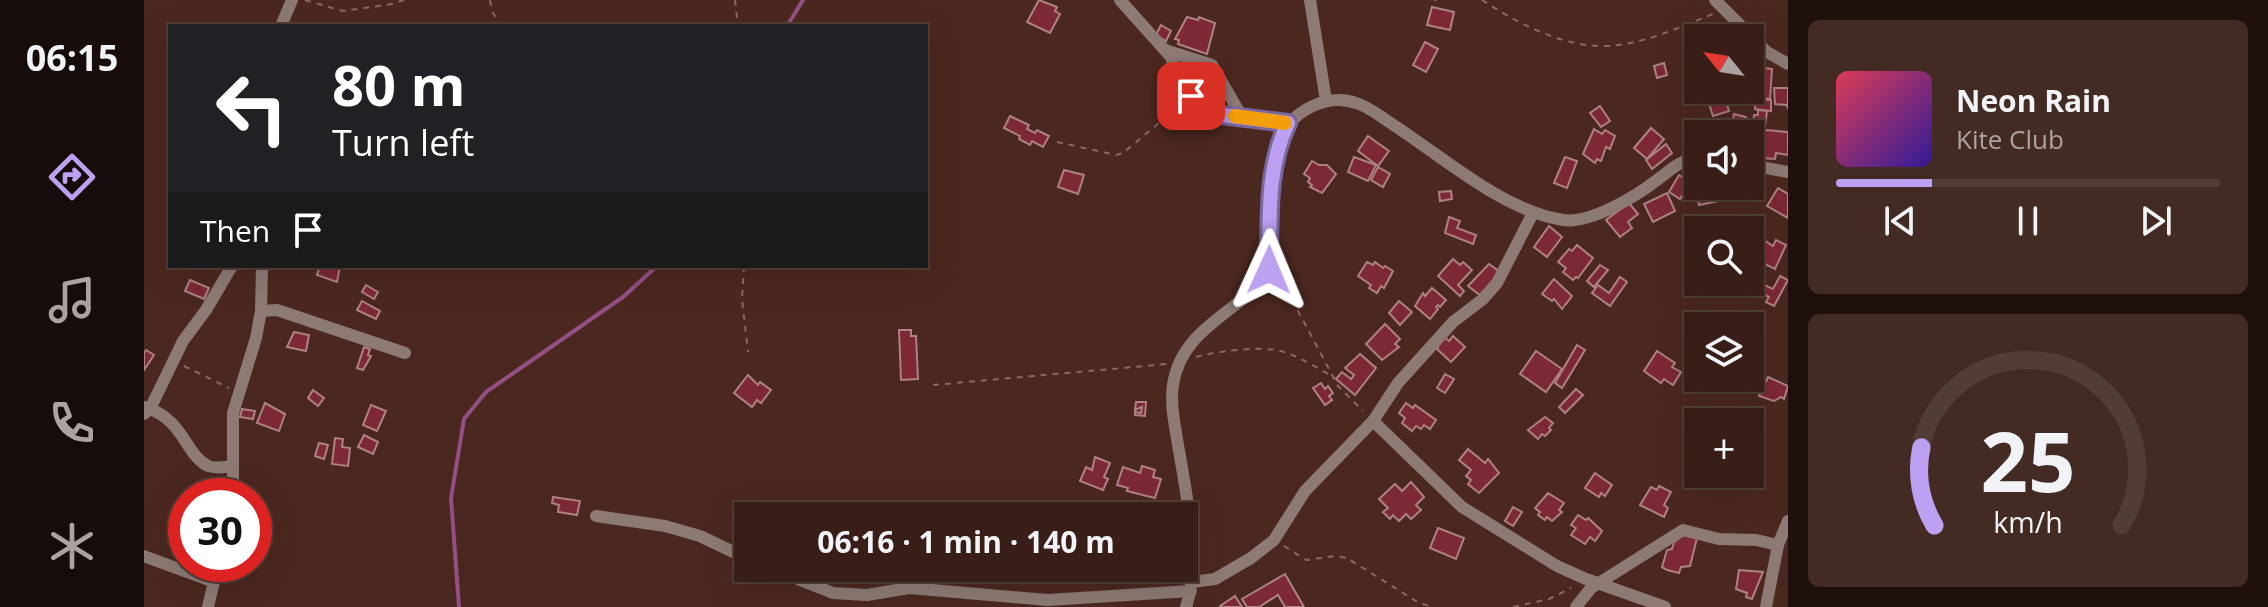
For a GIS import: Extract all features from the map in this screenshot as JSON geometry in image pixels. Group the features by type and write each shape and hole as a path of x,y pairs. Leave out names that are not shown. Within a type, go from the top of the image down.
{"street":[{"path":"282,24 292,0"},
{"path":"1120,0 1171,57 1181,83 1191,96 1222,115 1288,123"},
{"path":"1310,0 1326,101"},
{"path":"1719,5 1767,52 1788,64"},
{"path":"1164,49 1212,65 1242,117"},
{"path":"1186,607 1192,587 1189,509 1174,423 1172,387 1178,362 1199,333 1259,286 1269,270 1271,182 1279,142 1288,123 1307,109 1326,101 1343,100 1361,105 1455,170 1533,213 1564,220 1590,216 1622,202 1657,180 1669,168 1684,163"},
{"path":"1764,168 1788,172"},
{"path":"805,582 833,593 867,595 909,588 1048,600 1192,587 1215,579 1274,540 1305,491 1373,421 1398,383 1453,322 1483,299 1497,283 1533,213"},
{"path":"231,268 172,360 146,410 170,421 207,465 233,466"},
{"path":"233,478 233,413 256,338 261,311 262,268"},
{"path":"261,311 277,310 405,353"},
{"path":"1373,421 1462,507 1557,566 1665,607"},
{"path":"596,516 665,526 700,536 734,552"},
{"path":"1766,607 1778,545 1788,521"},
{"path":"1576,607 1591,588 1683,530 1719,539 1756,540 1778,545"},
{"path":"144,556 168,565"},
{"path":"208,607 214,582"}],"path":[{"path":"305,0 343,11 404,0"},
{"path":"490,0 500,24"},
{"path":"735,0 738,24"},
{"path":"1482,0 1503,14 1546,33 1580,44 1608,46 1658,35 1719,5"},
{"path":"1057,142 1116,155 1123,153 1191,96"},
{"path":"744,268 742,299 748,352"},
{"path":"1269,270 1287,293 1338,386 1373,421"},
{"path":"933,385 1178,362 1210,353 1274,349 1286,352 1335,378"},
{"path":"172,360 237,392"},
{"path":"1274,540 1306,560 1335,556 1347,558 1419,603 1433,607"},
{"path":"1513,607 1549,599 1586,579"}],"building":[{"path":"1039,0 1057,7 1055,11 1060,14 1050,33 1027,22"},
{"path":"1432,7 1454,12 1450,30 1427,25"},
{"path":"1187,17 1198,20 1199,17 1215,23 1207,54 1178,44 1179,40 1175,39"},
{"path":"1161,25 1171,31 1166,41 1156,35"},
{"path":"1425,42 1438,49 1426,72 1413,65"},
{"path":"1664,63 1667,75 1657,78 1654,66"},
{"path":"1764,68 1772,69 1770,99 1764,98"},
{"path":"1774,88 1788,88 1788,109 1787,105 1775,104"},
{"path":"1771,100 1771,111 1755,109 1755,104"},
{"path":"1709,104 1727,104 1729,111 1713,116"},
{"path":"1600,106 1610,121 1601,127 1590,113"},
{"path":"1758,110 1767,111 1765,127 1764,120 1754,120 1754,115 1758,115"},
{"path":"1734,114 1746,117 1745,120 1733,120"},
{"path":"1010,116 1029,125 1027,129 1049,136 1043,147 1032,141 1030,145 1004,128"},
{"path":"1651,128 1664,139 1647,159 1634,148"},
{"path":"1594,129 1602,134 1605,130 1615,136 1610,149 1606,147 1601,161 1597,159 1595,163 1583,154"},
{"path":"1765,130 1788,132 1788,155 1776,153 1775,159 1764,158"},
{"path":"1368,136 1389,151 1378,166 1358,151"},
{"path":"1666,144 1672,153 1652,169 1646,160"},
{"path":"1354,157 1376,165 1368,181 1348,172"},
{"path":"1565,157 1577,161 1567,188 1554,183"},
{"path":"1312,161 1327,165 1336,174 1322,193 1310,187 1310,178 1304,174"},
{"path":"1378,167 1390,174 1383,187 1371,180"},
{"path":"1064,170 1084,175 1078,194 1058,187"},
{"path":"1679,175 1684,178 1684,193 1680,199 1669,192"},
{"path":"1778,188 1788,194 1788,218 1767,206"},
{"path":"1451,191 1452,199 1440,201 1439,192"},
{"path":"1667,193 1675,211 1653,222 1644,204"},
{"path":"1698,200 1724,200 1699,205"},
{"path":"1629,203 1638,214 1628,222 1632,228 1620,237 1606,220"},
{"path":"1449,217 1460,221 1457,228 1476,235 1473,244 1445,233"},
{"path":"1549,226 1562,237 1547,257 1534,247"},
{"path":"1764,240 1773,246 1776,240 1786,245 1775,269 1764,264"},
{"path":"1577,245 1593,258 1573,280 1563,272 1566,268 1558,262"},
{"path":"1453,259 1460,265 1463,262 1472,270 1458,285 1464,291 1460,296 1438,276"},
{"path":"1367,262 1373,265 1375,262 1393,271 1384,288 1381,286 1377,293 1358,276"},
{"path":"1489,264 1500,272 1481,296 1468,286"},
{"path":"1600,265 1608,270 1594,287 1587,281"},
{"path":"319,268 340,268 337,282 317,275"},
{"path":"1780,276 1788,280 1774,306 1766,302 1769,297 1764,294 1764,285 1773,289"},
{"path":"1620,277 1627,282 1610,306 1592,293 1598,285 1609,293"},
{"path":"1554,279 1572,296 1562,309 1554,299 1552,301 1542,294"},
{"path":"190,280 209,288 204,299 185,291"},
{"path":"366,285 378,292 374,299 362,292"},
{"path":"1432,288 1446,300 1436,307 1438,309 1430,319 1415,306 1423,293 1425,296"},
{"path":"362,301 380,311 376,319 357,310"},
{"path":"1399,301 1412,312 1400,325 1389,313"},
{"path":"1385,324 1400,339 1395,344 1399,347 1382,360 1366,344"},
{"path":"899,330 911,330 911,336 916,336 918,379 901,380"},
{"path":"294,332 309,335 306,351 287,347"},
{"path":"1443,336 1449,341 1453,336 1465,347 1451,362 1435,345"},
{"path":"1577,345 1585,350 1562,388 1555,383"},
{"path":"364,347 370,349 368,355 371,356 363,370 357,368"},
{"path":"146,350 154,355 144,370 144,353"},
{"path":"1536,351 1562,369 1546,392 1520,374"},
{"path":"1657,351 1675,363 1672,367 1681,372 1673,385 1664,379 1661,383 1644,371"},
{"path":"1360,354 1376,368 1355,395 1336,379 1342,372 1351,379 1354,375 1345,368"},
{"path":"1445,374 1454,379 1445,393 1437,388"},
{"path":"748,375 758,385 760,382 771,390 761,403 757,400 752,407 734,393"},
{"path":"1768,377 1788,386 1784,399 1781,397 1774,401 1759,396 1764,392"},
{"path":"1321,383 1333,393 1329,396 1332,400 1325,405 1313,388"},
{"path":"1576,389 1583,395 1565,413 1559,407"},
{"path":"313,390 324,398 318,406 308,398"},
{"path":"1136,402 1146,402 1145,416 1135,415 1135,412 1141,413 1142,407 1135,410"},
{"path":"265,403 285,414 279,431 257,423"},
{"path":"1406,403 1413,408 1415,405 1436,420 1430,429 1424,425 1421,429 1416,426 1412,431 1402,423 1405,418 1399,413"},
{"path":"371,405 386,411 377,431 363,425"},
{"path":"242,409 255,411 253,419 240,417"},
{"path":"1545,417 1553,423 1549,428 1551,430 1538,439 1528,430"},
{"path":"364,435 378,442 373,454 358,447"},
{"path":"335,438 343,439 342,447 350,448 348,466 332,464"},
{"path":"319,443 328,445 324,459 315,456"},
{"path":"1468,449 1485,463 1488,459 1499,473 1479,493 1468,484 1471,480 1466,476 1471,470 1459,460"},
{"path":"1095,457 1110,463 1103,490 1080,481 1086,467 1092,470"},
{"path":"1142,466 1155,470 1153,477 1161,479 1155,498 1127,491 1128,488 1117,485 1123,467 1140,473"},
{"path":"1595,473 1612,485 1605,496 1601,493 1599,497 1585,488"},
{"path":"1411,482 1424,497 1416,505 1421,510 1411,519 1406,514 1399,521 1393,515 1390,519 1383,512 1388,508 1379,499 1395,484 1402,491"},
{"path":"1659,486 1671,492 1664,505 1668,508 1664,517 1640,505 1651,487 1657,490"},
{"path":"1548,493 1564,503 1559,510 1562,512 1552,521 1538,515 1540,512 1535,508"},
{"path":"553,497 580,501 577,515 558,512 559,505 552,503"},
{"path":"1513,507 1522,512 1513,526 1505,521"},
{"path":"1578,515 1586,520 1588,518 1602,531 1595,541 1590,537 1585,544 1571,535 1576,528 1571,525"},
{"path":"1438,528 1464,538 1456,559 1430,548"},
{"path":"1683,535 1697,538 1690,566 1681,567 1679,573 1667,570 1662,567 1667,550 1672,549 1674,542"},
{"path":"1739,570 1763,572 1752,599 1746,597 1747,593 1736,589"},
{"path":"1285,574 1304,607 1285,607 1278,595 1259,607 1247,607 1242,599"},
{"path":"1235,596 1242,607 1220,607 1220,606"}],"waterway":[{"path":"788,24 803,0"},
{"path":"459,607 451,498 464,419 486,392 623,297 655,268"}],"slow traffic":[{"path":"1235,116 1285,123"}],"route":[{"path":"1191,96 1222,115 1288,123 1279,142 1271,182 1269,270"}]}
